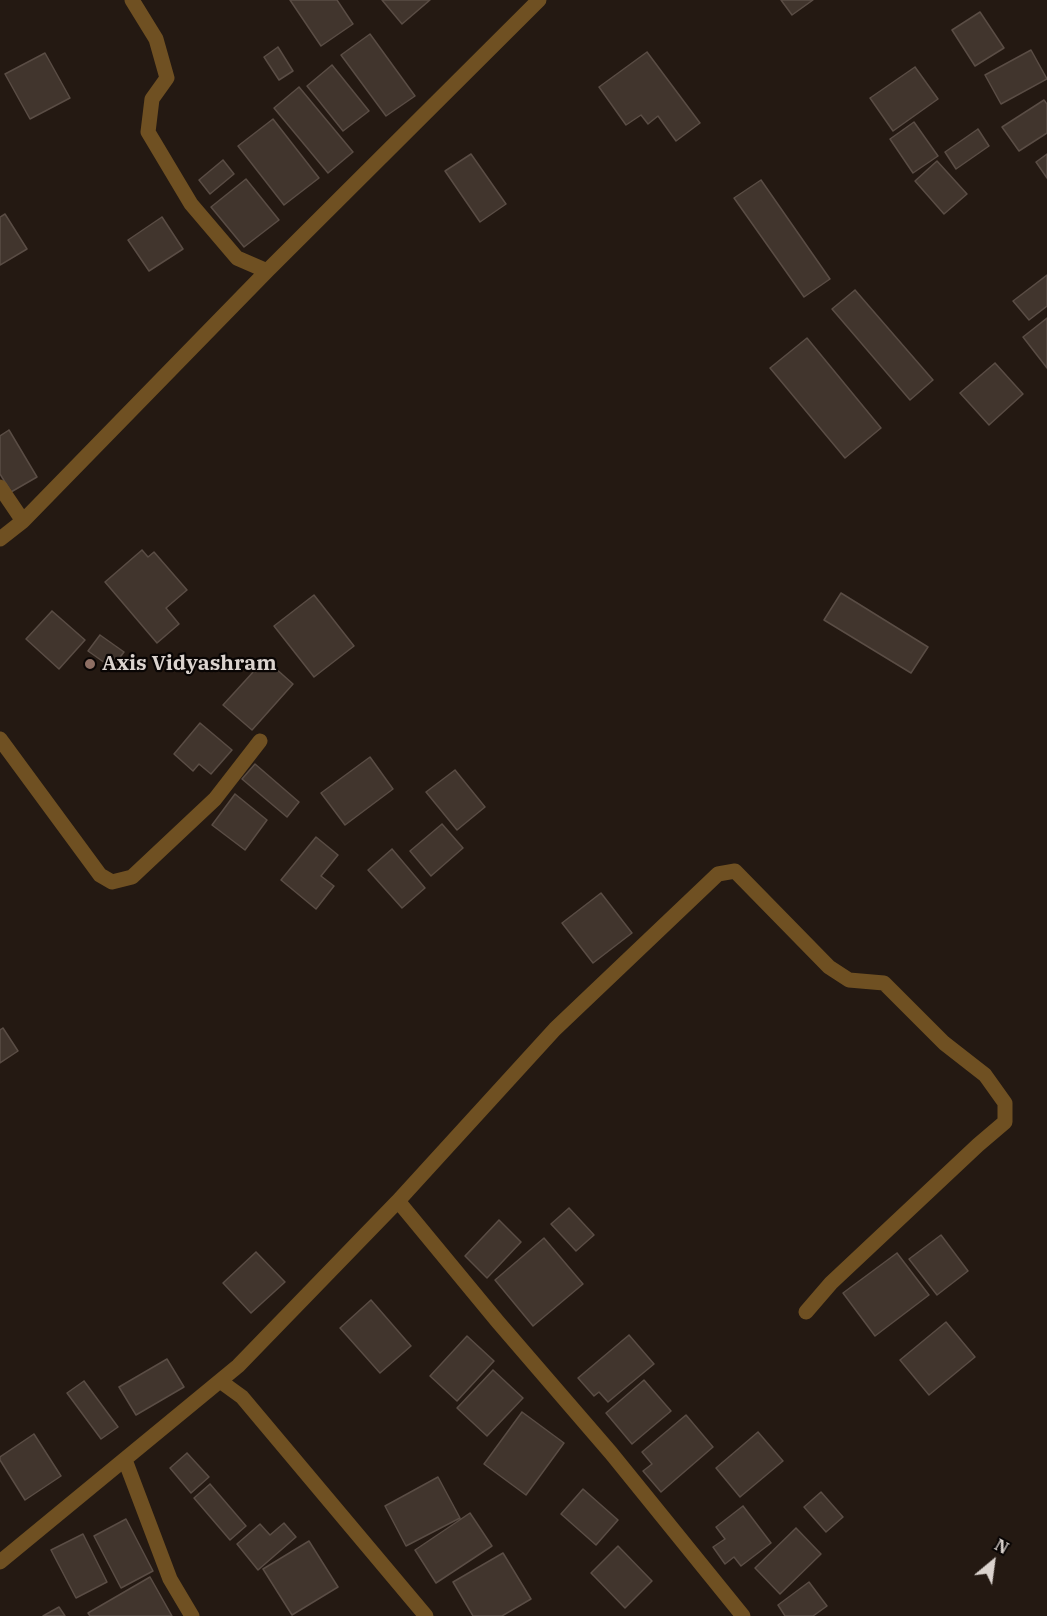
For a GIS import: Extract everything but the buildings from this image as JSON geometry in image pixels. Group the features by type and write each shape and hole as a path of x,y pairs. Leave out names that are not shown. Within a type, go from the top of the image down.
{"street":[{"path":"132,0 156,39 167,78 152,99 148,132 191,204 237,258 267,271"},
{"path":"0,539 23,521 267,271 539,0"},
{"path":"0,487 23,521"},
{"path":"0,739 100,874 112,882 132,877 215,799 260,741"},
{"path":"0,1562 238,1366 398,1201 555,1029 717,874 735,871 829,967 849,980 884,983 944,1043 985,1075 1005,1103 1005,1122 831,1283 806,1312"},
{"path":"398,1201 611,1453 743,1616"},
{"path":"220,1381 242,1397 426,1616"},
{"path":"125,1460 170,1579 192,1616"}],"place":[{"name":"Axis Vidyashram","path":"90,664"}]}
